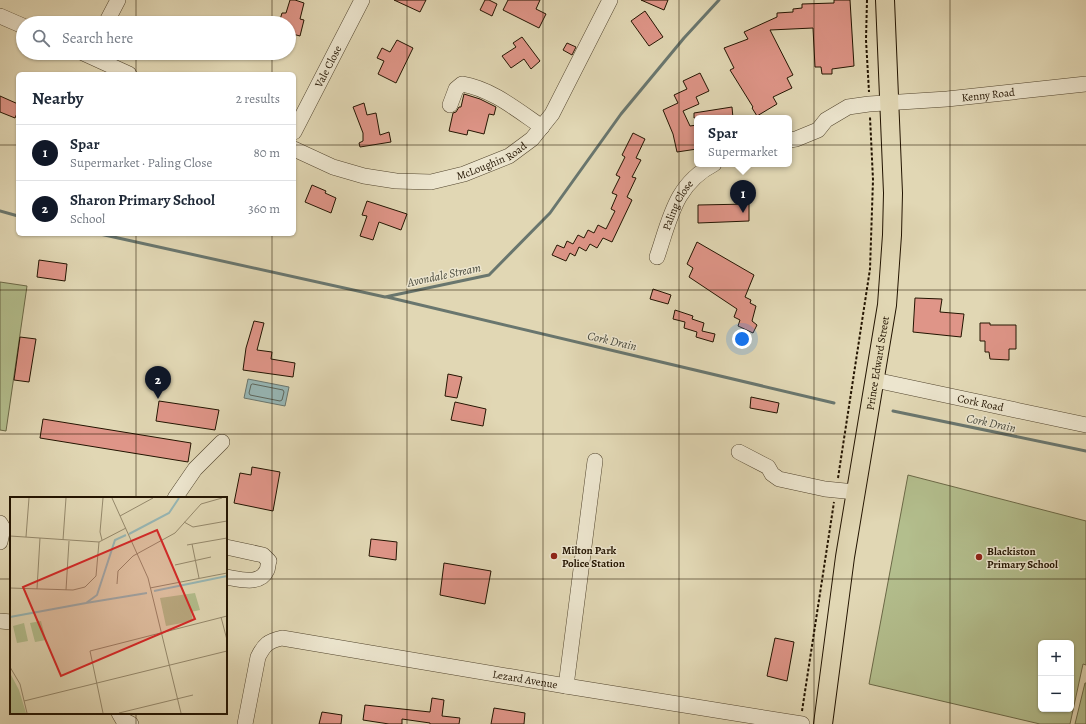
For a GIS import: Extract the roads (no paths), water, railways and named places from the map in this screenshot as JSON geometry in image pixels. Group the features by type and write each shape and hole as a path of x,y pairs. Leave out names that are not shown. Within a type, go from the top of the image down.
{"main road":[{"name":"Prince Edward Street","path":"822,724 845,556 887,305 892,235 893,193 885,0"}],"street":[{"path":"110,16 118,0"},
{"name":"Vale Close","path":"296,128 362,0"},
{"name":"McLoughin Road","path":"296,150 333,167 364,176 396,181 431,182 464,174 509,156 532,139 552,114 610,0"},
{"path":"0,16 16,23"},
{"path":"100,60 125,72"},
{"path":"450,105 456,89 462,84 476,86 488,92 542,127"},
{"name":"Kenny Road","path":"890,103 947,99 1086,84"},
{"path":"792,140 796,140 818,130 826,120 848,107 890,103"},
{"name":"Paling Close","path":"657,257 677,200 688,184 703,170 708,167"},
{"name":"Cork Road","path":"875,380 1086,424"},
{"path":"177,497 195,469 222,442"},
{"path":"739,452 768,467 772,474 779,479 836,490 855,492"},
{"path":"566,686 595,461"},
{"path":"0,523 3,528 0,542"},
{"path":"227,547 263,555 269,561 267,570 262,577 249,581 227,577"},
{"path":"0,621 10,622"},
{"name":"Lezard Avenue","path":"245,724 258,657 262,648 271,640 282,638 801,724"},
{"path":"120,714 123,720 131,724"}],"water":[{"path":"248,379 289,387 285,406 244,398"}],"waterway":[{"name":"Avondale Stream","path":"109,236 385,297 489,275 550,213 621,114 684,38 719,0"},
{"name":"Avondale Stream","path":"0,211 16,215"},
{"name":"Cork Drain","path":"387,297 834,403"},
{"name":"Cork Drain","path":"893,411 1086,451"}],"place":[{"name":"Spar","path":"743,213"},
{"name":"Sharon Primary School","path":"158,399"},
{"name":"Milton Park Police Station","path":"554,556"},
{"name":"Blackiston Primary School","path":"979,557"}]}
